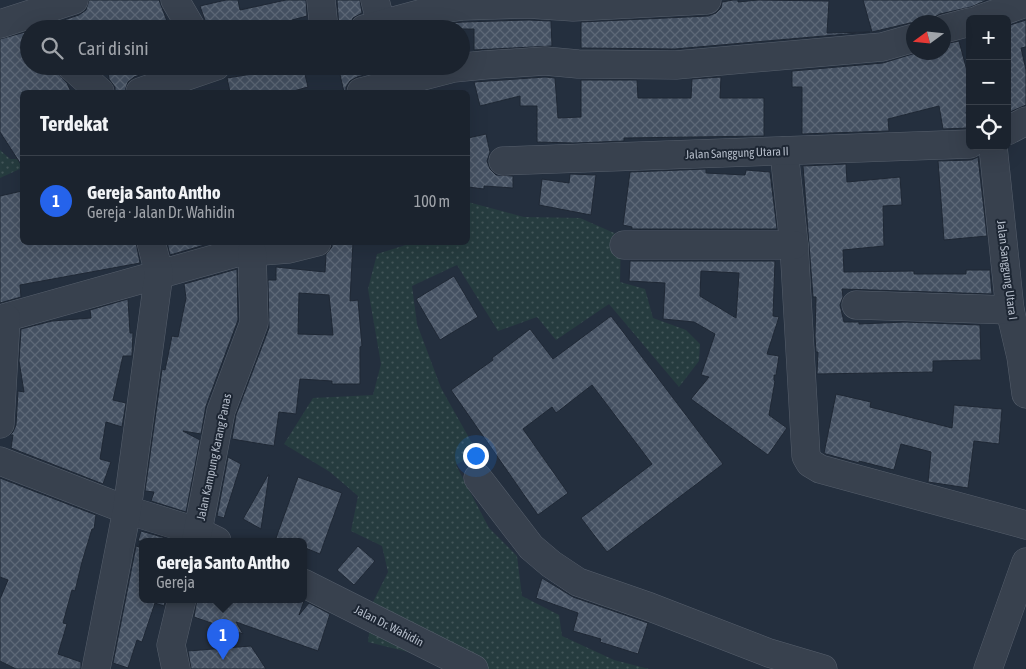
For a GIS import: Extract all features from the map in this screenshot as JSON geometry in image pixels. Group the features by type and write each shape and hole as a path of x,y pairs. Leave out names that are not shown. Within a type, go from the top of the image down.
{"street":[{"path":"46,20 74,0"},
{"path":"175,0 187,20"},
{"path":"321,0 323,20"},
{"path":"374,18 462,6 528,4 573,7 631,2 707,0"},
{"path":"979,15 1026,3"},
{"path":"951,26 966,20"},
{"path":"0,24 20,22"},
{"path":"470,66 545,60 578,64 676,65 882,47 906,40"},
{"path":"81,75 98,90"},
{"path":"155,90 193,75"},
{"path":"369,90 427,75"},
{"path":"1011,129 1026,121"},
{"name":"Jalan Sanggung Utara II","path":"503,161 966,144"},
{"name":"Jalan Sanggung Utara I","path":"993,150 1010,310 1023,357 1026,394"},
{"path":"784,151 794,245 805,449 810,463 820,470 1026,525"},
{"path":"96,669 127,510 159,273 152,245"},
{"path":"0,424 3,319 240,249 289,248 304,245"},
{"path":"624,246 794,245"},
{"name":"Jalan Kampung Karang Panas","path":"0,461 204,538 221,411 254,323 240,249"},
{"path":"856,306 1010,310"},
{"path":"478,478 531,547 551,564 578,582 650,607 769,653 823,669"},
{"path":"988,669 1026,562"},
{"name":"Jalan Dr. Wahidin","path":"307,585 474,669"},
{"path":"176,669 171,644 181,603"}],"green space":[{"path":"0,150 10,159 20,159 20,169 0,178"},
{"path":"470,203 524,217 580,218 621,236 620,282 645,289 653,318 686,330 700,344 699,361 679,387 609,304 556,340 537,317 498,331 457,265 412,286 417,324 441,388 477,452 456,465 489,528 517,556 522,596 559,615 562,636 614,660 649,669 444,669 412,653 368,642 373,602 388,572 382,546 351,531 358,496 330,472 284,444 313,398 373,395 381,364 368,289 377,254 406,245 470,245"}],"building":[{"path":"89,0 159,0 167,20 64,20 79,15 86,10"},
{"path":"226,0 238,0 240,10 286,0 306,0 307,16 292,20 205,20 200,6"},
{"path":"337,0 360,0 362,13 352,20 338,20"},
{"path":"738,0 738,2 758,0 829,1 827,33 870,32 675,49 581,48 581,22 708,16 716,13 721,8 722,2"},
{"path":"863,0 987,0 971,7 938,15 906,15 906,24 872,32"},
{"path":"1026,20 1026,47 1021,48 1026,70 1026,105 1011,112 1011,60 1011,25"},
{"path":"551,21 552,46 474,50 474,29 470,29 470,22"},
{"path":"20,33 20,75 60,75 70,90 20,90 20,163 0,132 0,39"},
{"path":"959,41 966,67 966,128 943,129 939,106 888,119 889,131 802,134 802,87 792,87 792,71 883,63 906,56 906,60 951,60 951,43"},
{"path":"108,75 140,75 128,82 125,90 115,90"},
{"path":"246,75 305,75 308,87 297,90 230,90 227,78"},
{"path":"340,75 364,75 350,81 346,90 344,90"},
{"path":"721,77 720,98 764,98 764,136 624,138 624,141 574,143 537,142 537,106 520,106 520,96 480,106 474,82 555,78 558,118 581,117 581,80 637,80 638,98 691,98 692,79"},
{"path":"486,134 490,152 487,161 490,169 496,175 513,176 513,188 484,186 484,189 470,187 470,138"},
{"path":"978,157 987,236 944,240 938,161 971,160"},
{"path":"846,164 847,182 900,177 902,205 883,206 884,246 843,250 844,272 914,271 914,274 966,274 966,270 990,270 992,294 842,289 843,297 840,305 844,322 859,322 859,324 905,322 980,325 981,360 933,361 933,372 817,374 818,352 816,352 815,336 816,297 813,297 803,166"},
{"path":"706,169 706,173 745,175 746,170 770,172 777,229 632,229 632,227 623,225 630,172"},
{"path":"570,174 596,175 591,215 539,205 542,179 569,183"},
{"path":"20,191 20,245 137,245 140,263 20,285 21,297 0,303 0,196"},
{"path":"168,245 205,245 170,255"},
{"path":"332,245 353,245 350,301 358,300 362,346 360,347 360,384 332,384 332,381 300,379 296,414 279,412 274,446 232,439 236,415 269,328 268,280 276,280 276,267 325,272 326,254","holes":["299,293 329,295 333,335 298,334"]},
{"path":"630,261 775,261 773,316 779,317 767,354 779,356 776,375 774,375 775,381 769,415 787,428 768,455 691,399 709,377 701,375 715,334 694,322 663,319 665,283 629,281","holes":["701,271 739,273 736,318 700,296"]},
{"path":"237,269 238,320 206,406 201,434 183,431 200,440 186,512 151,501 154,492 145,491 162,369 165,370 172,336 178,337 186,298 184,284"},
{"path":"454,276 478,317 440,340 416,299"},
{"path":"128,299 130,333 133,333 132,356 123,356 113,400 126,403 122,427 106,422 100,459 111,462 103,484 11,448 13,435 10,435 16,425 18,391 24,392 19,361 21,329 52,321 91,318 90,310"},
{"path":"611,316 723,464 607,552 581,518 652,464 592,385 556,413 552,407 523,429 568,493 538,515 451,390 493,360 492,358 530,329 553,359"},
{"path":"836,394 871,402 870,407 952,428 954,405 1002,409 999,444 974,441 968,488 928,482 931,452 901,444 894,470 826,454 824,453"},
{"path":"228,457 241,464 224,518 217,516"},
{"path":"269,475 261,529 243,519"},
{"path":"298,477 342,493 320,554 307,549 307,538 276,538"},
{"path":"0,478 96,515 94,529 92,529 75,591 72,590 63,623 67,624 58,654 81,662 81,669 16,669 0,661 0,599 8,580 0,577"},
{"path":"141,531 166,538 139,538 138,541"},
{"path":"136,546 139,547 139,603 155,603 142,642 137,640 128,668 113,663"},
{"path":"358,546 375,561 354,585 337,570"},
{"path":"542,578 573,597 648,623 638,654 600,642 601,639 573,631 578,613 536,598"},
{"path":"196,603 303,603 299,615 309,603 330,614 318,651 236,622 243,634 194,617"},
{"path":"251,646 266,669 191,669 188,651"}],"place":[{"name":"Gereja Santo Antho","path":"223,660"}]}
